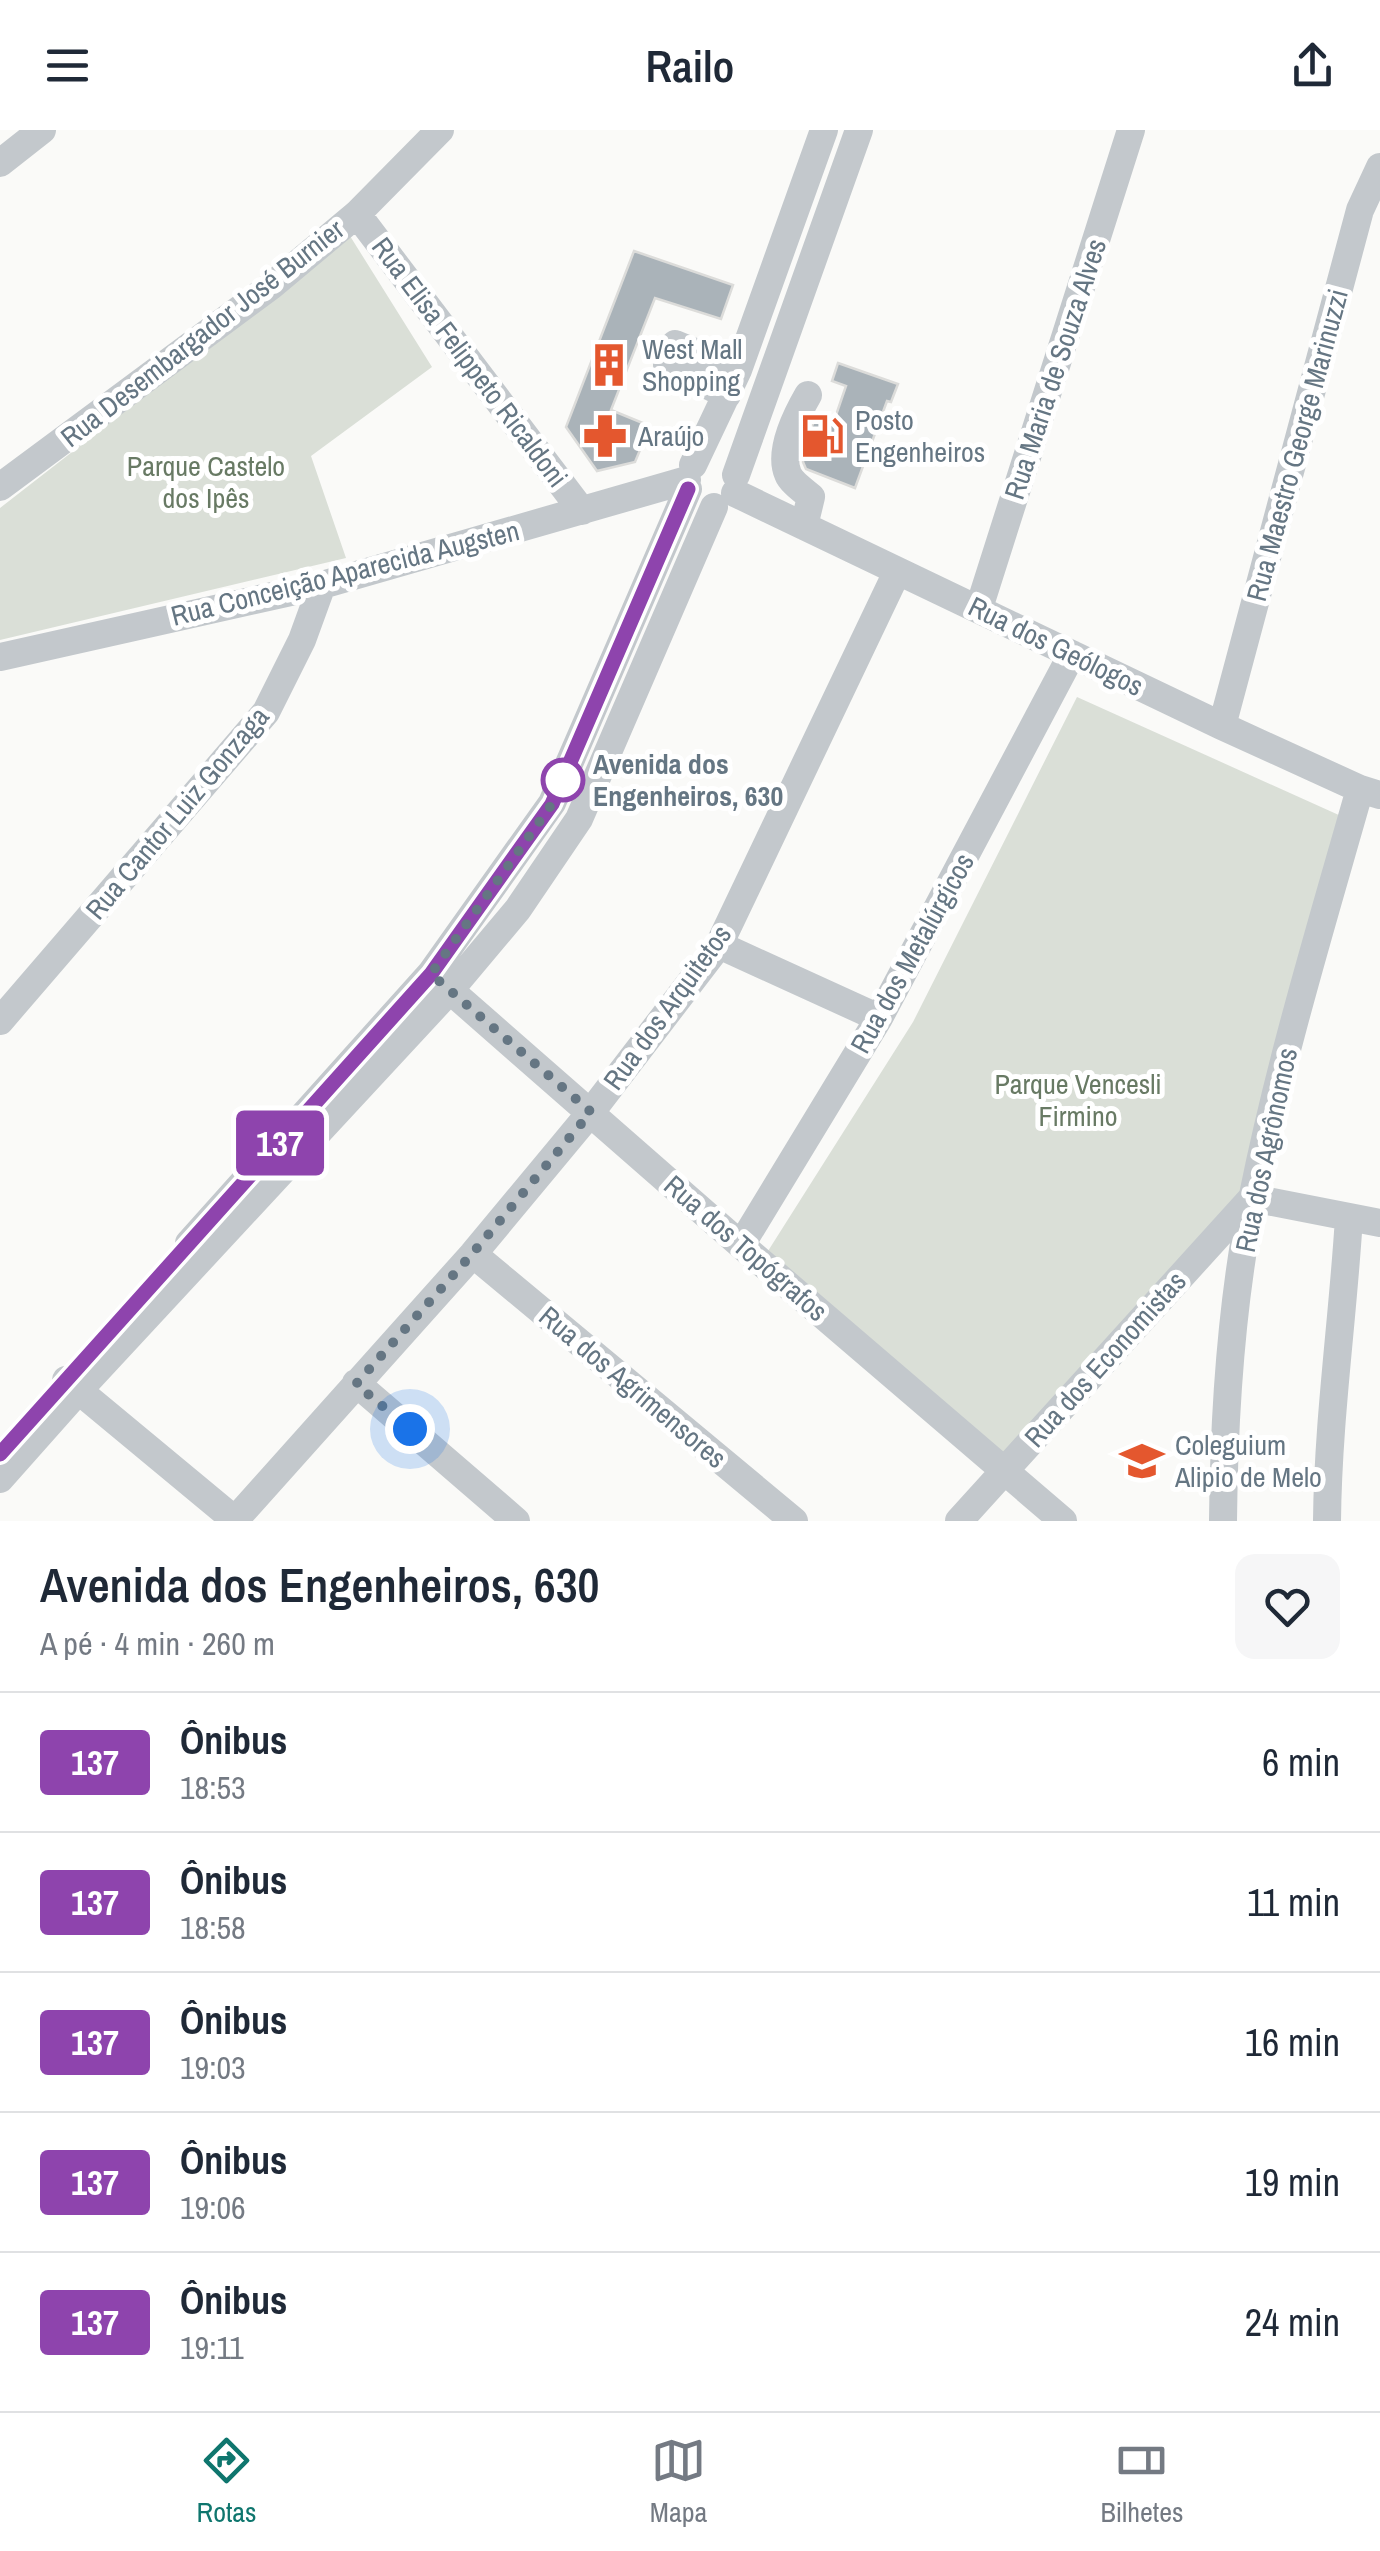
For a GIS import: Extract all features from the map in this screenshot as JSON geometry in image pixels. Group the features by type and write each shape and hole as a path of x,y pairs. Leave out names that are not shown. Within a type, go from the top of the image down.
{"street":[{"path":"0,163 42,130"},
{"name":"Rua Desembargador José Burnier","path":"0,486 271,286 357,214 440,130"},
{"path":"440,982 552,804 732,382 824,130"},
{"path":"0,1454 72,1385 440,982 518,910 579,820 729,492 859,130"},
{"name":"Rua Maria de Souza Alves","path":"978,608 1131,130"},
{"name":"Rua Maestro George Marinuzzi","path":"1222,726 1360,210 1380,168"},
{"name":"Rua Elisa Felippeto Ricaldoni","path":"357,214 582,511"},
{"path":"753,327 787,337"},
{"path":"804,526 811,498 789,478 786,449 795,417 808,395"},
{"path":"689,478 706,457 714,457 728,462 729,492"},
{"path":"689,478 701,505 729,492"},
{"name":"Rua Conceição Aparecida Augsten","path":"0,657 322,585 689,478"},
{"name":"Rua dos Geólogos","path":"729,492 1370,792"},
{"path":"635,495 657,516 668,536"},
{"name":"Rua dos Arquitetos","path":"235,1521 472,1254 591,1112 719,946 898,572"},
{"name":"Rua Cantor Luiz Gonzaga","path":"0,1020 266,712 302,640 322,585"},
{"name":"Rua dos Metalúrgicos","path":"740,1245 879,1018 1072,654"},
{"name":"Rua dos Agrônomos","path":"1222,1521 1223,1442 1234,1321 1252,1198 1288,1041 1370,792"},
{"path":"719,946 879,1018"},
{"name":"Rua dos Topógrafos","path":"440,982 1062,1521"},
{"path":"1252,1198 1380,1222"},
{"name":"Rua dos Economistas","path":"958,1521 1252,1198"},
{"path":"1327,1521 1328,1455 1349,1217"},
{"name":"Rua dos Agrimensores","path":"472,1254 794,1521"},
{"path":"356,1384 516,1521"},
{"path":"0,1479 72,1385"},
{"path":"72,1385 235,1521"}],"green space":[{"name":"Parque Castelo dos Ipês","path":"350,236 432,367 311,456 346,558 0,640 0,508"},
{"name":"Parque Vencesli Firmino","path":"1077,697 1341,816 1244,1191 1003,1456 768,1251 913,1022"}],"building":[{"name":"West Mall Shopping","path":"634,251 733,285 721,319 655,298 611,410 650,426 635,462 597,471 566,427"},
{"path":"838,363 898,384 891,402 887,401 855,488 806,469 803,462 817,414 834,421 846,386 832,381"}],"bus line":[{"name":"137","path":"0,1454 431,974 552,804 688,489"}],"place":[{"name":"West Mall Shopping","path":"609,365"},
{"name":"Araújo","path":"605,436"},
{"name":"Posto Engenheiros","path":"822,436"},
{"name":"Avenida dos Engenheiros, 630","path":"563,780"},
{"name":"Coleguium Alipio de Melo","path":"1142,1461"}],"route":[{"path":"410,1429 356,1384 591,1112 431,974 552,804 563,780"}]}
